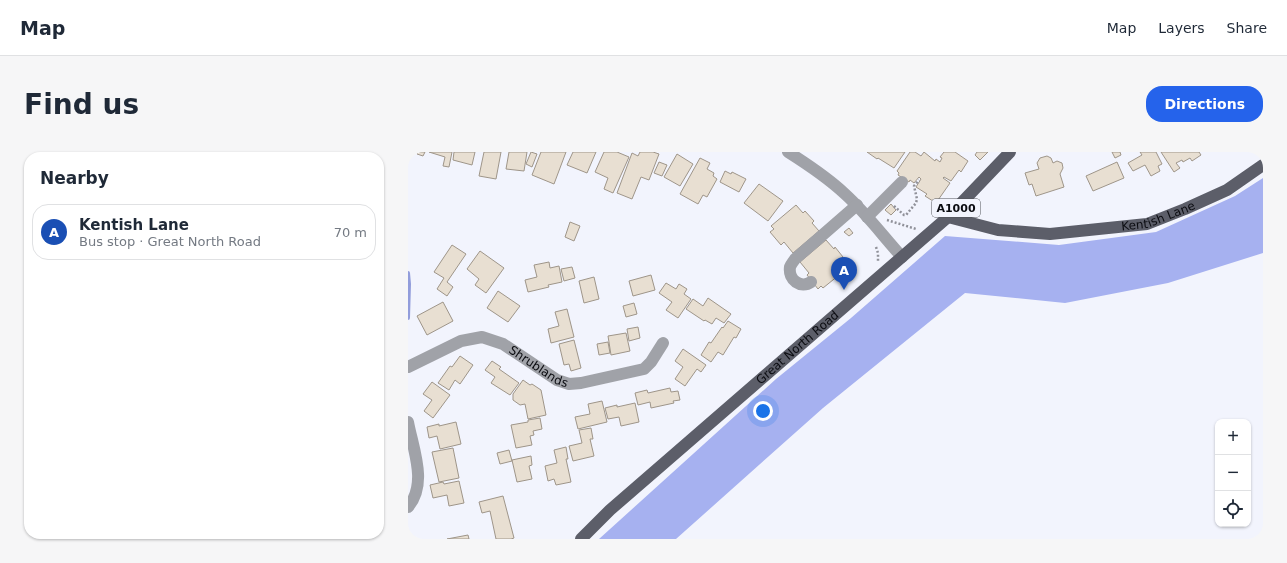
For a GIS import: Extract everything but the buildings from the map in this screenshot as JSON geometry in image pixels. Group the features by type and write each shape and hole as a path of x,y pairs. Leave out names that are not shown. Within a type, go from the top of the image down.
{"main road":[{"name":"Great North Road","path":"581,539 610,510 948,217 1010,152"},
{"name":"Kentish Lane","path":"948,217 998,230 1050,234 1147,224 1227,190 1263,166"}],"street":[{"path":"788,152 830,182 857,205 902,258"},
{"path":"867,217 902,182"},
{"path":"811,282 807,285 799,284 794,281 790,274 790,266 795,259 857,205"},
{"name":"Shrublands","path":"408,367 461,341 482,338 503,344 557,380 569,384 581,383 644,370 652,362 663,342"},
{"path":"408,422 419,476 414,498 408,507"}],"path":[{"path":"890,203 902,214 906,215 916,203 917,199 914,186 919,180"},
{"path":"882,220 930,233"},
{"path":"873,242 878,253 876,280"}],"shaded area":[{"path":"1263,178 1263,253 1168,283 1065,303 965,293 823,408 676,539 599,539 776,379 851,318 945,236 1059,245 1156,232 1235,196"}],"waterway":[{"path":"408,273 408,318"}],"place":[{"name":"Kentish Lane","path":"844,290"}]}
